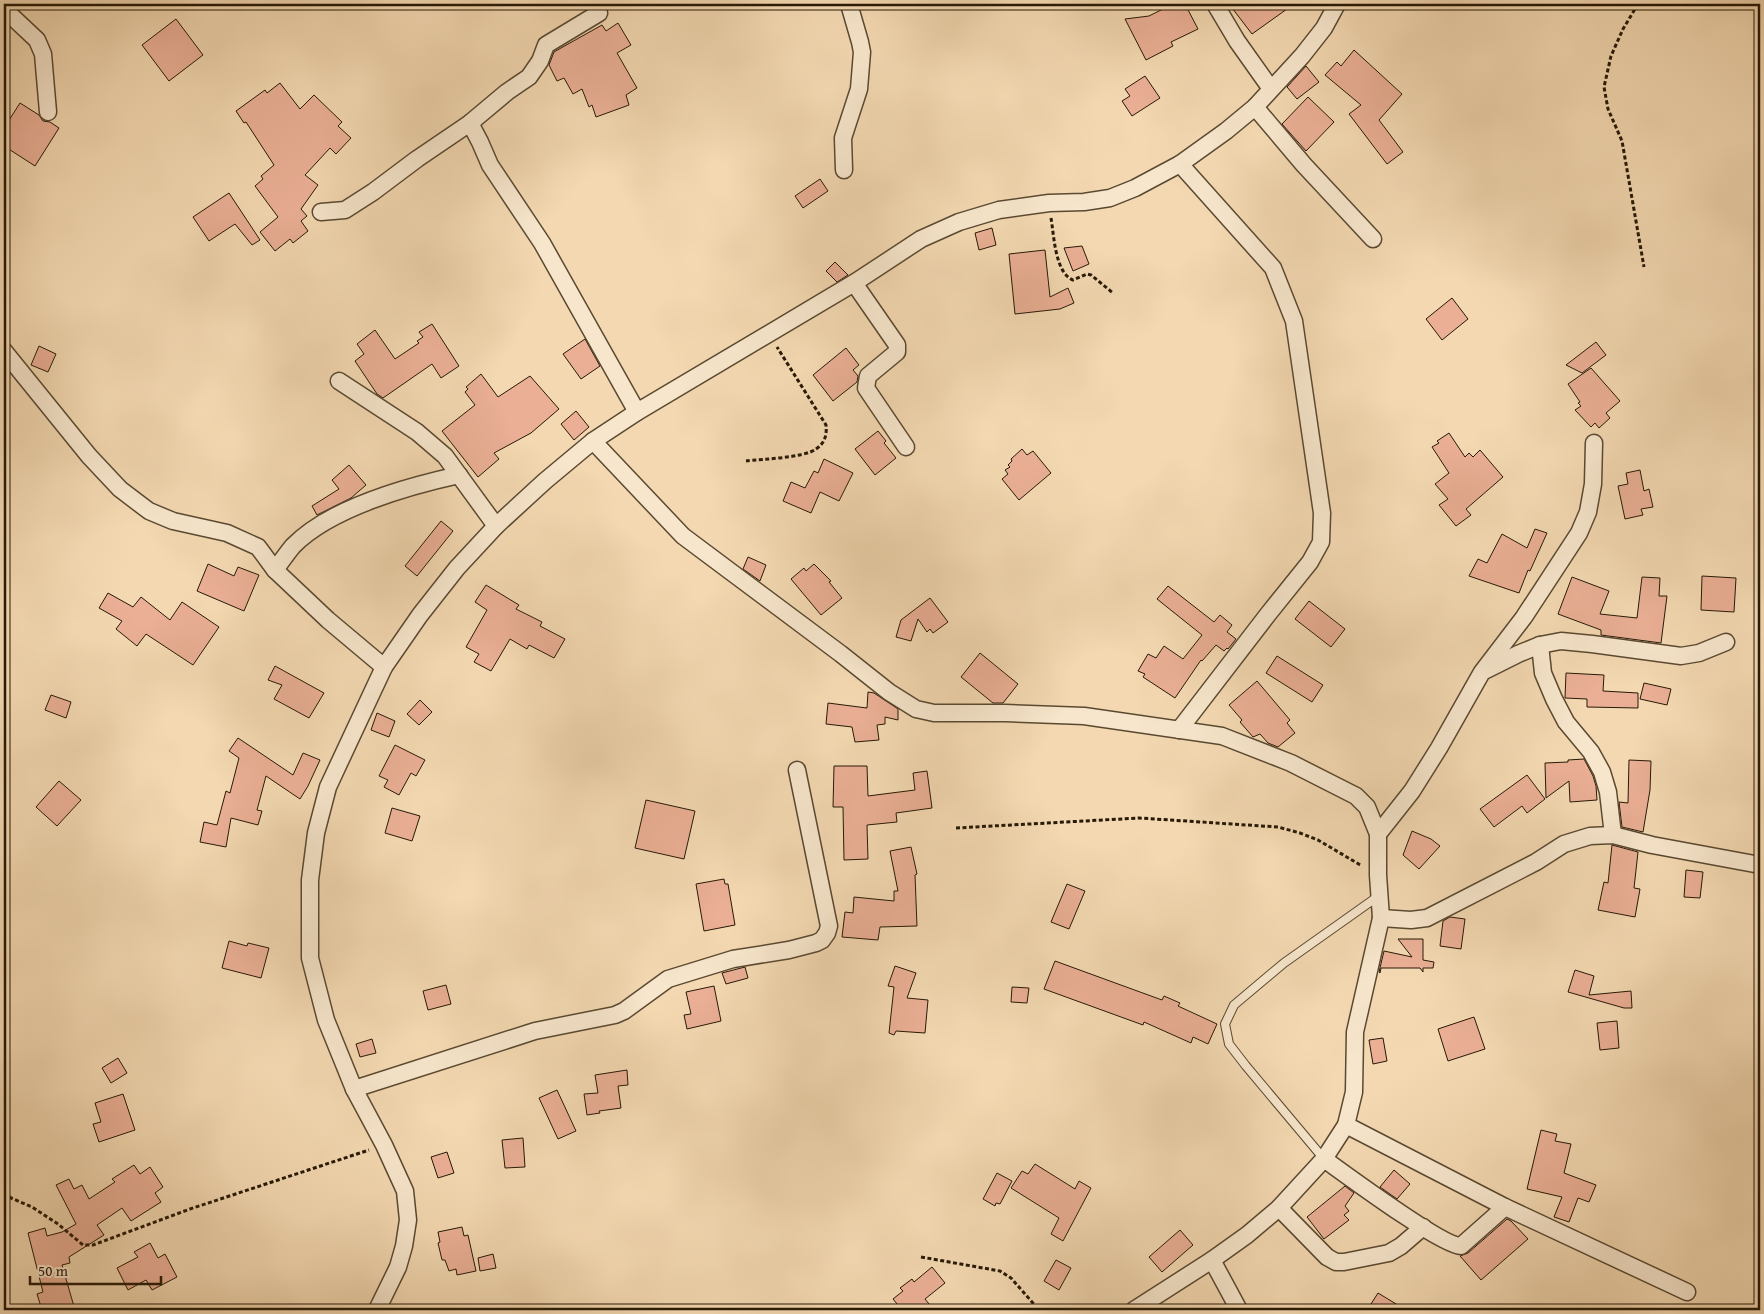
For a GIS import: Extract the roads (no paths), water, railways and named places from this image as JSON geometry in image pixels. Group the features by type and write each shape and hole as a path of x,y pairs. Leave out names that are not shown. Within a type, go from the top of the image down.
{"street":[{"path":"844,170 843,138 859,89 862,52 849,4"},
{"path":"1215,4 1237,41 1271,89"},
{"path":"377,1310 398,1267 404,1246 408,1220 405,1191 384,1145 354,1089 326,1020 310,958 310,880 316,833 328,787 384,667 420,615 458,568 496,526 545,481 593,441 636,412 854,284 921,239 959,222 999,210 1048,203 1084,202 1110,198 1135,188 1180,164 1226,131 1255,106 1302,56 1324,28 1337,4"},
{"path":"4,9 37,40 43,54 48,112"},
{"path":"321,212 345,210 470,123 507,92 529,77 540,61 546,45 599,13"},
{"path":"1255,106 1304,165 1373,239"},
{"path":"470,123 490,165 542,242 636,412"},
{"path":"1179,730 1269,612 1310,562 1321,542 1322,523 1294,321 1273,268 1180,164"},
{"path":"854,284 897,345 897,352 868,376 866,388 906,447"},
{"path":"4,350 90,456 120,489 149,511 173,521 227,533 258,547 275,570 328,620 384,667"},
{"path":"339,381 417,432 445,456 496,526"},
{"path":"593,441 683,536 889,692 916,709 934,713 1084,716 1222,736 1291,763 1328,781 1356,796 1367,807 1378,834 1381,918 1355,1032 1354,1092 1346,1125 1324,1159 1279,1208 1247,1235 1212,1260 1134,1310"},
{"path":"1378,834 1412,791 1482,672 1524,617 1579,533 1588,512 1593,484 1594,443"},
{"path":"275,570 294,546 312,530 330,519 368,502 411,487 459,475"},
{"path":"1482,672 1540,645 1561,641 1681,656 1699,653 1726,642"},
{"path":"1540,645 1543,673 1554,699 1566,722 1591,752 1602,772 1608,792 1614,835"},
{"path":"354,1089 535,1031 615,1015 624,1011 668,979 733,959 789,950 822,940 829,926 797,770"},
{"path":"1381,918 1411,920 1428,918 1536,862 1564,844 1590,836 1614,835 1652,845 1760,865"},
{"path":"1346,1125 1505,1207 1687,1292"},
{"path":"1324,1159 1440,1239 1456,1246 1461,1246 1505,1207"},
{"path":"1279,1208 1327,1257 1336,1262 1389,1253 1401,1246 1423,1227"},
{"path":"1212,1260 1239,1310"}],"lane":[{"path":"1324,1159 1229,1044 1225,1024 1234,1005 1284,963 1380,895"}]}
